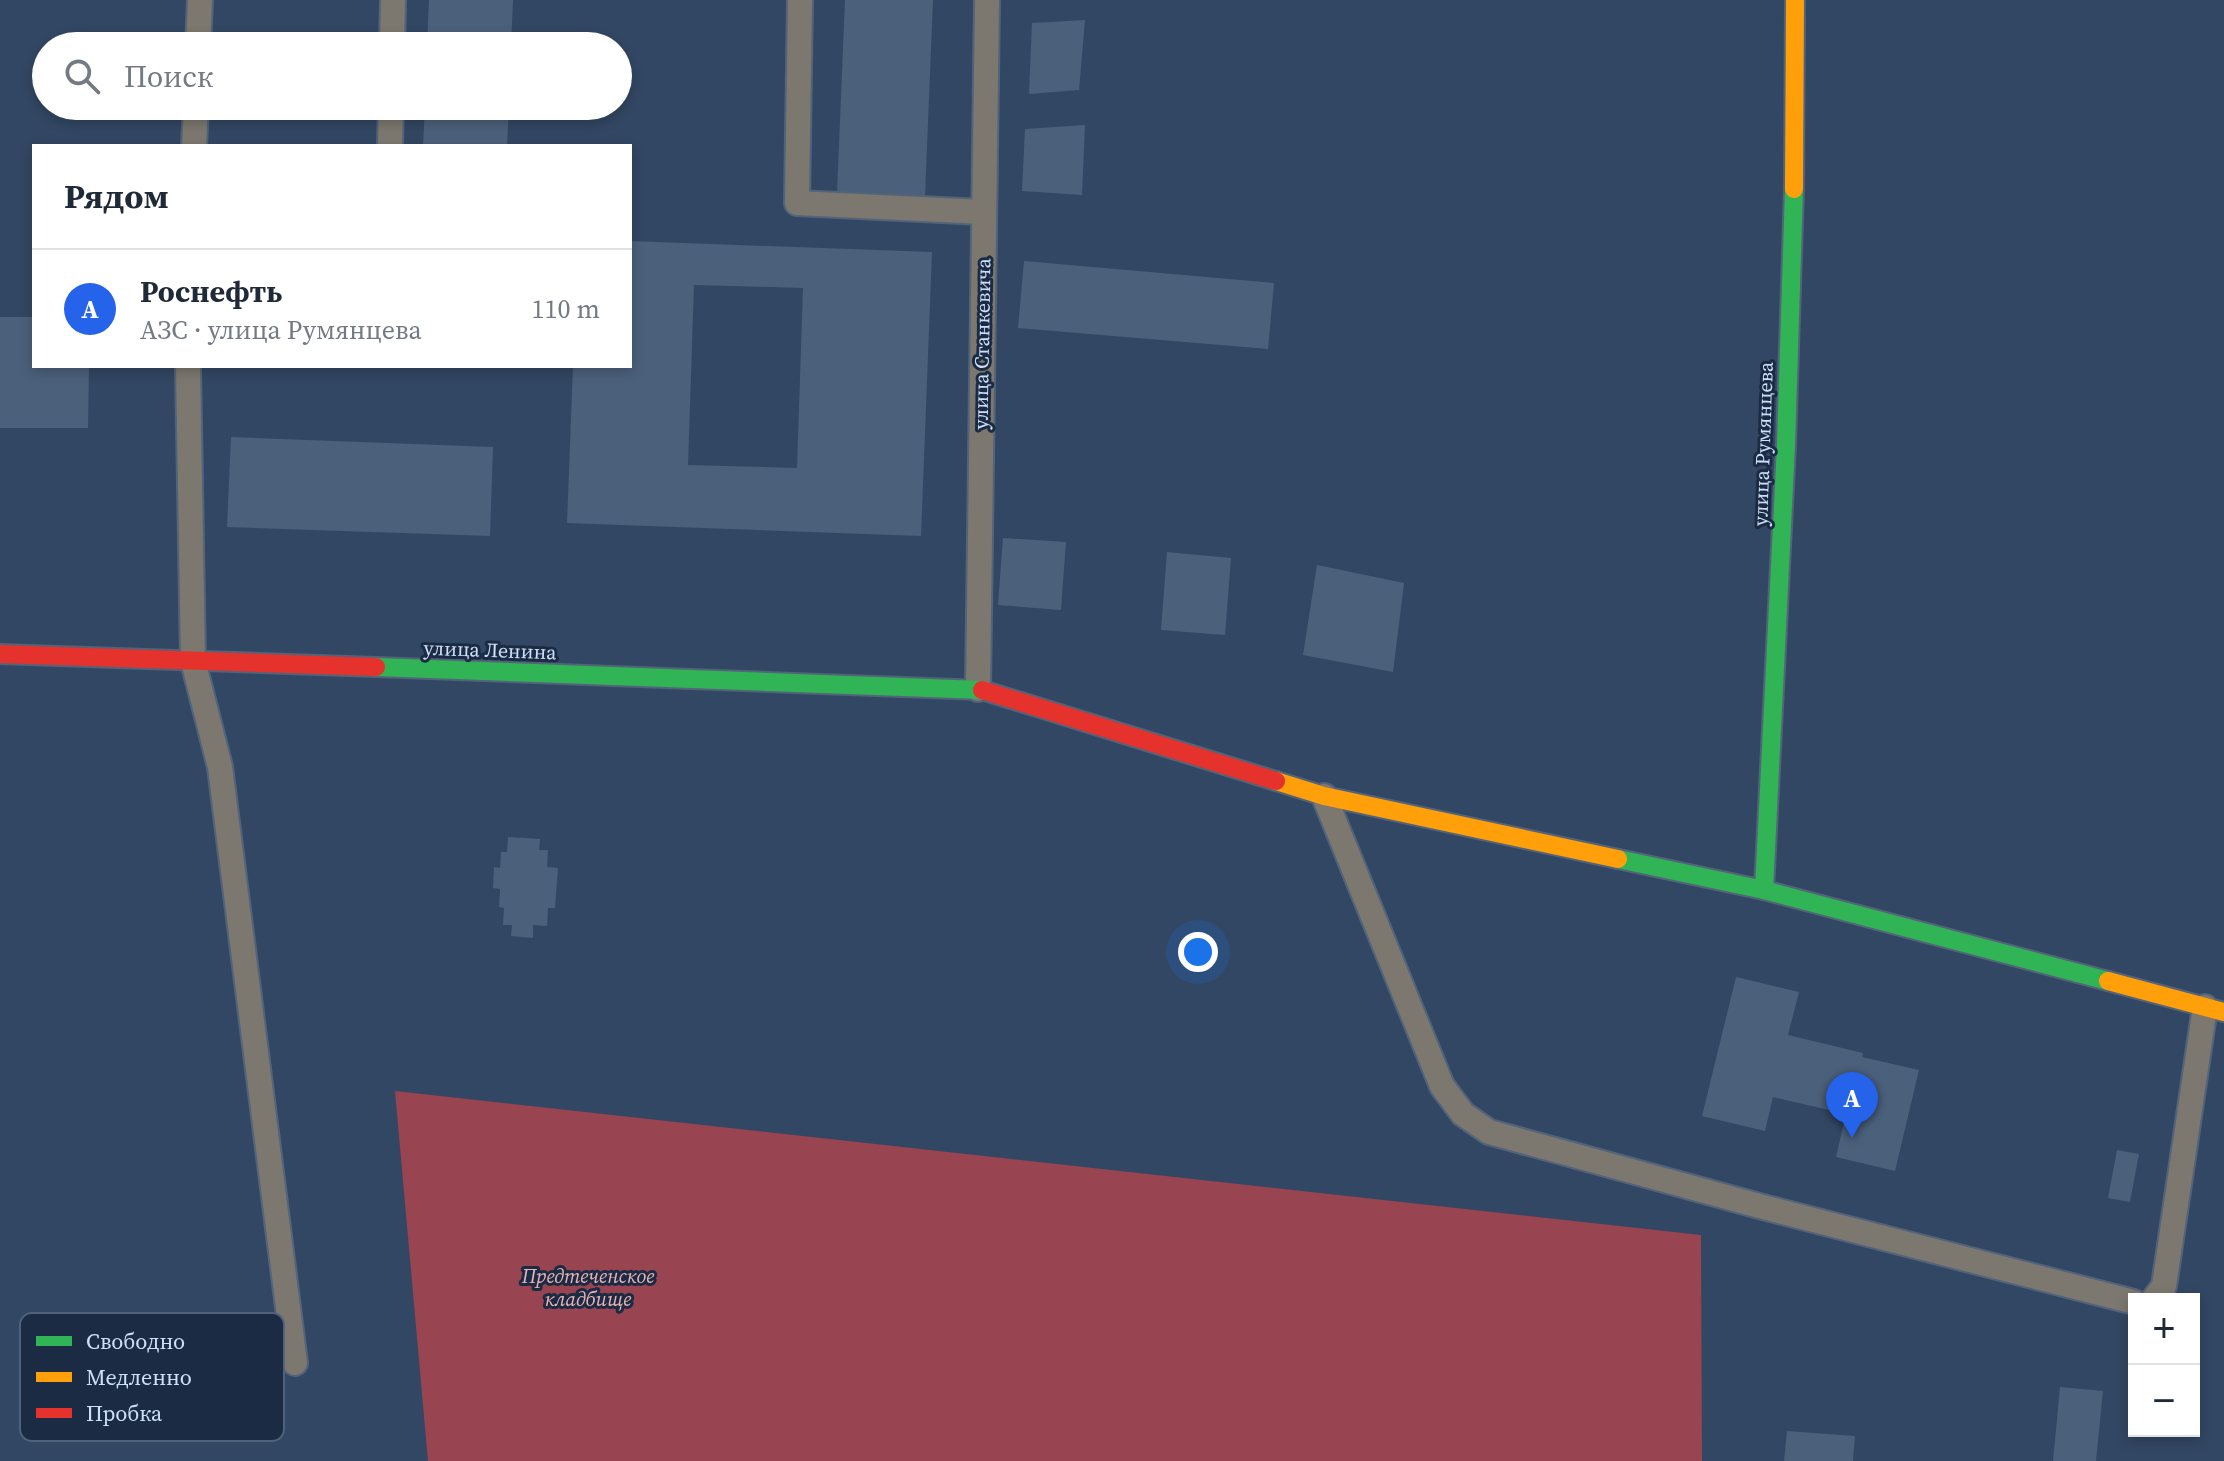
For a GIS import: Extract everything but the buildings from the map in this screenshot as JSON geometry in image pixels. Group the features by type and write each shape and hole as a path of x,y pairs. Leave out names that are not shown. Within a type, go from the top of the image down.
{"street":[{"name":"улица Румянцева","path":"1764,890 1778,628 1796,152 1795,0"},
{"name":"улица Ленина","path":"0,654 978,689 1324,796 1764,890 2214,1009"}],"lane":[{"path":"199,32 200,0"},
{"path":"392,32 393,0"},
{"path":"800,0 797,203 983,212"},
{"name":"улица Станкевича","path":"978,689 987,0"},
{"path":"194,144 195,120"},
{"path":"390,144 391,120"},
{"path":"188,368 193,661 220,767 295,1363"},
{"path":"1324,796 1442,1086 1463,1114 1489,1132 1738,1201 2128,1300"},
{"path":"2159,1293 2164,1286 2214,1009"}],"green space":[{"name":"Предтеченское кладбище","path":"395,1091 1701,1235 1702,1461 428,1461"}],"traffic: fast":[{"path":"1764,890 1786,445 1794,189"},
{"path":"376,667 982,690"},
{"path":"1618,859 1764,890 2108,981"}],"traffic: slow":[{"path":"1794,189 1795,0"},
{"path":"1276,781 1324,796 1618,859"},
{"path":"2108,981 2224,1012"}],"traffic: jam":[{"path":"0,654 376,667"},
{"path":"982,690 1276,781"}],"place":[{"name":"Роснефть","path":"1852,1138"}]}
